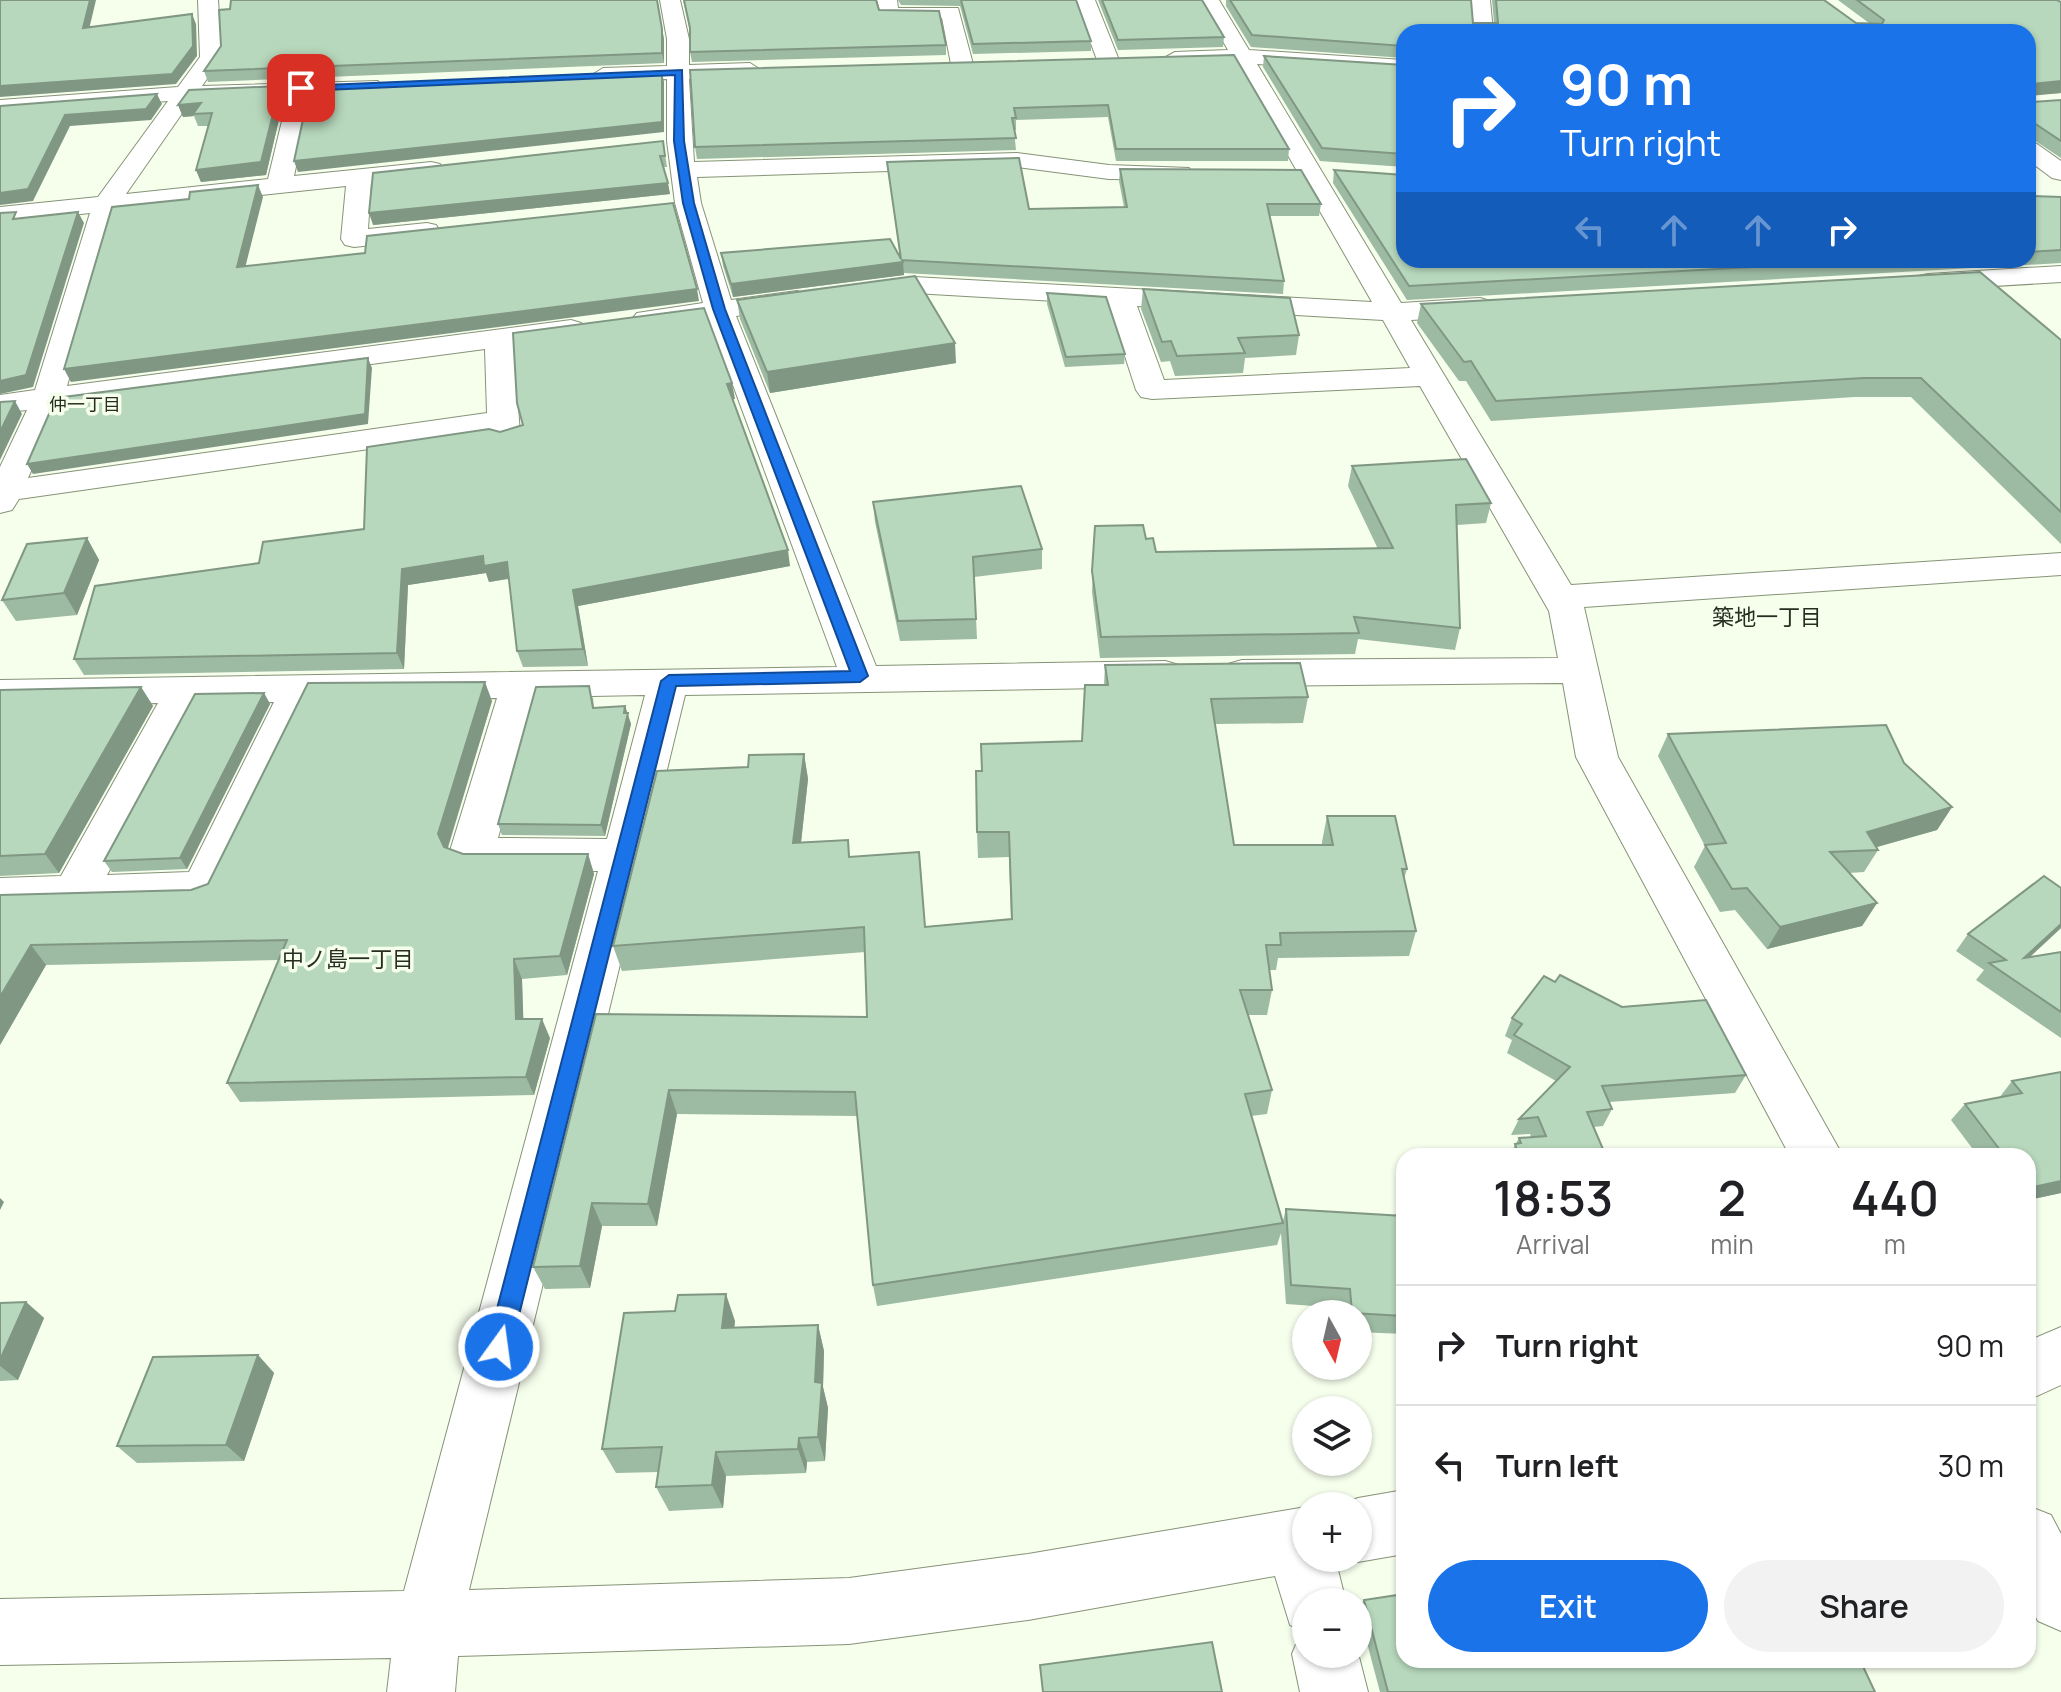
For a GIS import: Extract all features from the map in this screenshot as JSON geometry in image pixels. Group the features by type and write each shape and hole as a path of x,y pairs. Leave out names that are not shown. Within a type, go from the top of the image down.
{"street":[{"path":"3,497 48,398 106,204 211,57 208,0"},
{"path":"670,0 678,39 681,156 688,203 719,309 860,676"},
{"path":"887,0 889,14 950,6 954,64 990,63"},
{"path":"1085,0 1108,60"},
{"path":"1209,0 1306,171 1568,611 1597,757 1813,1148"},
{"path":"1480,0 1482,24"},
{"path":"1084,60 1239,56 1396,66"},
{"path":"574,77 773,69"},
{"path":"0,107 183,93 399,84"},
{"path":"279,185 301,88"},
{"path":"649,145 681,156 1017,160 1109,172 1198,172"},
{"path":"2036,155 2061,173"},
{"path":"0,215 451,167"},
{"path":"359,177 354,239 445,229"},
{"path":"658,207 688,203"},
{"path":"1907,283 2061,274"},
{"path":"625,322 914,285 1392,312 1503,306"},
{"path":"1120,297 1152,390 1429,376"},
{"path":"0,404 593,326"},
{"path":"3,497 504,428 499,339"},
{"path":"1560,597 2061,564"},
{"path":"0,693 860,676 1580,670"},
{"path":"421,1692 428,1624 669,681"},
{"path":"521,683 471,854 626,855"},
{"path":"0,895 203,889 301,688"},
{"path":"75,892 186,689"},
{"path":"2036,1367 2061,1355"},
{"path":"1372,1527 1396,1523"},
{"path":"0,1632 428,1624 849,1611 1028,1587 1292,1541"},
{"path":"2036,1553 2061,1598"},
{"path":"1328,1668 1334,1692"}],"building":[{"path":"0,0 90,0 83,28 192,14 193,46 172,74 0,86"},
{"path":"231,0 657,0 662,53 204,71 221,46 219,10 230,9"},
{"path":"684,0 876,0 879,10 939,11 946,45 690,52 690,28"},
{"path":"961,0 1076,0 1091,41 973,44"},
{"path":"1102,0 1202,0 1224,37 1118,40"},
{"path":"1230,0 1471,0 1473,23 1498,23 1496,0 1824,0 1856,23 1882,24 1396,24 1396,45 1252,35"},
{"path":"1857,0 2057,0 2061,2 2061,81 2036,84 2036,24 1882,24 1884,20"},
{"path":"1234,55 1289,149 1116,149 1108,105 1014,108 1016,118 1012,118 1016,138 695,147 690,70"},
{"path":"1264,56 1396,64 1396,153 1322,148"},
{"path":"662,72 662,122 294,161 310,87"},
{"path":"280,86 261,162 196,170 212,113 193,114 201,103 178,105 189,90"},
{"path":"157,94 146,109 65,115 28,189 0,193 0,106"},
{"path":"2061,100 2061,141 2036,124 2036,102"},
{"path":"663,141 665,156 660,156 668,183 369,213 373,173"},
{"path":"1019,158 1029,209 1127,207 1120,169 1301,170 1321,204 1267,204 1284,281 902,260 731,284 721,253 890,239 901,259 887,162"},
{"path":"1334,170 1396,174 1396,266"},
{"path":"258,185 237,267 365,253 367,236 673,203 697,289 64,369 112,207 189,199 190,192"},
{"path":"2036,196 2061,197 2061,250 2036,252"},
{"path":"16,212 13,219 78,212 26,375 0,381 0,213"},
{"path":"1397,268 1734,268 1409,286"},
{"path":"1980,272 2061,340 2061,512 1921,378 1863,378 1496,401 1471,361 1464,362 1421,304"},
{"path":"915,276 955,343 767,372 737,300"},
{"path":"1143,289 1290,298 1299,335 1238,338 1245,353 1177,356 1171,341 1162,342"},
{"path":"1047,293 1106,297 1125,354 1066,357"},
{"path":"704,308 732,383 727,384 788,550 573,590 583,649 517,651 507,562 484,566 483,556 402,569 397,653 74,659 95,586 259,563 263,542 364,529 367,447 489,429 500,432 523,425 517,403 513,333"},
{"path":"368,358 365,414 27,464 56,398"},
{"path":"15,401 0,432 0,402"},
{"path":"1466,459 1491,503 1456,505 1460,628 1354,617 1359,633 1101,637 1092,571 1095,526 1143,525 1146,539 1153,538 1156,552 1393,548 1352,466"},
{"path":"1021,486 1042,549 973,557 976,619 898,621 873,502"},
{"path":"87,538 64,593 2,600 27,544"},
{"path":"1300,663 1308,697 1211,699 1234,845 1333,845 1327,816 1395,816 1407,869 1402,869 1416,931 1280,933 1281,945 1266,945 1272,990 1240,990 1272,1090 1245,1094 1283,1223 873,1285 855,1092 669,1090 648,1204 592,1203 580,1266 533,1267 596,1014 867,1017 864,927 613,946 657,771 748,767 749,755 804,754 793,843 848,840 849,857 919,852 925,927 1012,919 1009,832 977,832 976,771 982,771 981,744 1082,741 1085,685 1108,685 1105,665"},
{"path":"485,682 438,834 444,847 463,854 588,854 560,956 514,959 516,1019 542,1019 526,1077 227,1083 287,940 31,945 0,997 0,895 191,890 208,884 308,683"},
{"path":"589,686 593,708 625,706 624,713 628,713 601,825 498,824 536,687"},
{"path":"141,687 45,854 0,856 0,690"},
{"path":"264,693 180,858 104,861 195,694"},
{"path":"1886,725 1904,763 1952,807 1867,832 1878,850 1830,852 1877,903 1780,927 1747,888 1732,889 1705,845 1726,843 1668,734"},
{"path":"2044,876 2061,888 2061,924 2024,958 2061,952 2061,1012 1989,963 2006,960 1968,934"},
{"path":"1560,975 1622,1007 1706,1000 1746,1075 1602,1086 1612,1109 1587,1112 1603,1148 1516,1148 1515,1144 1521,1143 1519,1138 1546,1136 1538,1117 1519,1119 1570,1067 1514,1035 1522,1024 1512,1018 1544,976 1555,982"},
{"path":"2061,1072 2061,1181 2036,1186 2036,1148 1998,1148 1965,1104 2022,1093 2012,1081"},
{"path":"1286,1209 1396,1216 1396,1316 1372,1314 1372,1300 1351,1300 1350,1289 1291,1285"},
{"path":"726,1294 722,1328 818,1325 815,1382 822,1383 818,1437 799,1438 798,1449 716,1452 712,1485 656,1487 662,1447 602,1449 624,1313 675,1311 678,1295"},
{"path":"26,1302 0,1360 0,1303"},
{"path":"258,1355 226,1445 117,1446 153,1357"},
{"path":"1396,1595 1396,1668 1864,1668 1875,1692 1388,1692 1372,1631 1372,1599"},
{"path":"1212,1642 1222,1692 1043,1692 1040,1665"}],"district":[{"name":"仲一丁目","path":"85,405"},
{"name":"築地一丁目","path":"1767,617"},
{"name":"中ノ島一丁目","path":"348,959"}],"route":[{"path":"301,88 679,72 679,141 688,203 719,309 860,676 669,681 499,1347"}]}
